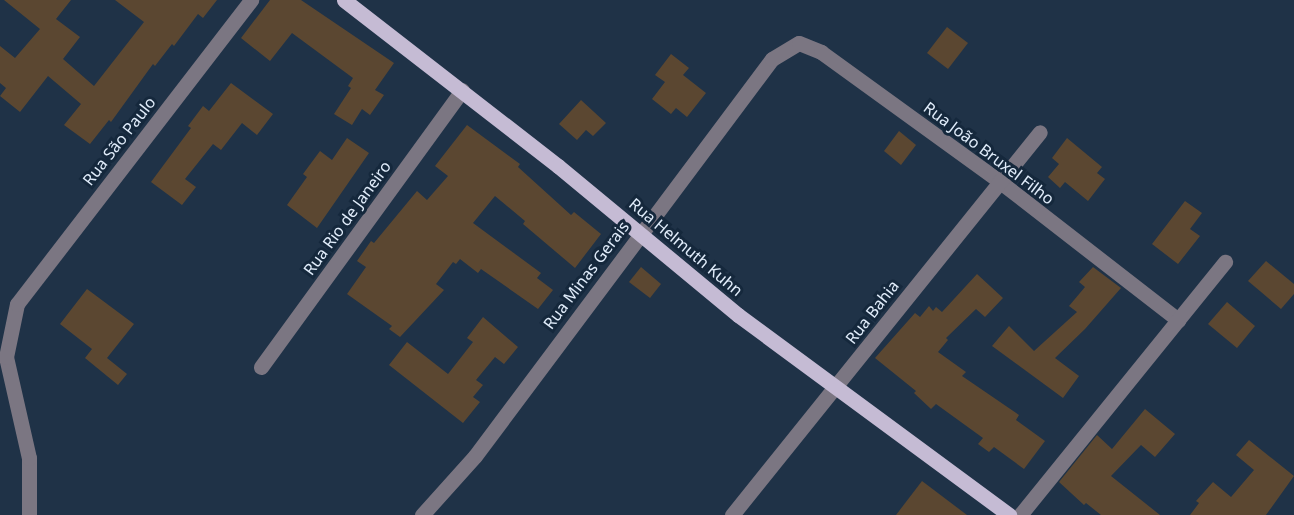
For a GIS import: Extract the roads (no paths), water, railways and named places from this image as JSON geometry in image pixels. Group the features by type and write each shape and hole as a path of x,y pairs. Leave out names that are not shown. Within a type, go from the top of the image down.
{"main road":[{"name":"Rua Helmuth Kuhn","path":"344,0 641,232 738,315 1009,515"}],"street":[{"name":"Rua São Paulo","path":"29,515 29,458 6,357 16,304 251,0"},
{"name":"Rua João Bruxel Filho","path":"772,59 800,43 821,52 999,181 1178,320"},
{"name":"Rua Minas Gerais","path":"422,515 475,456 772,59"},
{"name":"Rua Rio de Janeiro","path":"261,367 462,90"},
{"name":"Rua Bahia","path":"732,515 1040,132"},
{"path":"1020,515 1225,262"}]}
